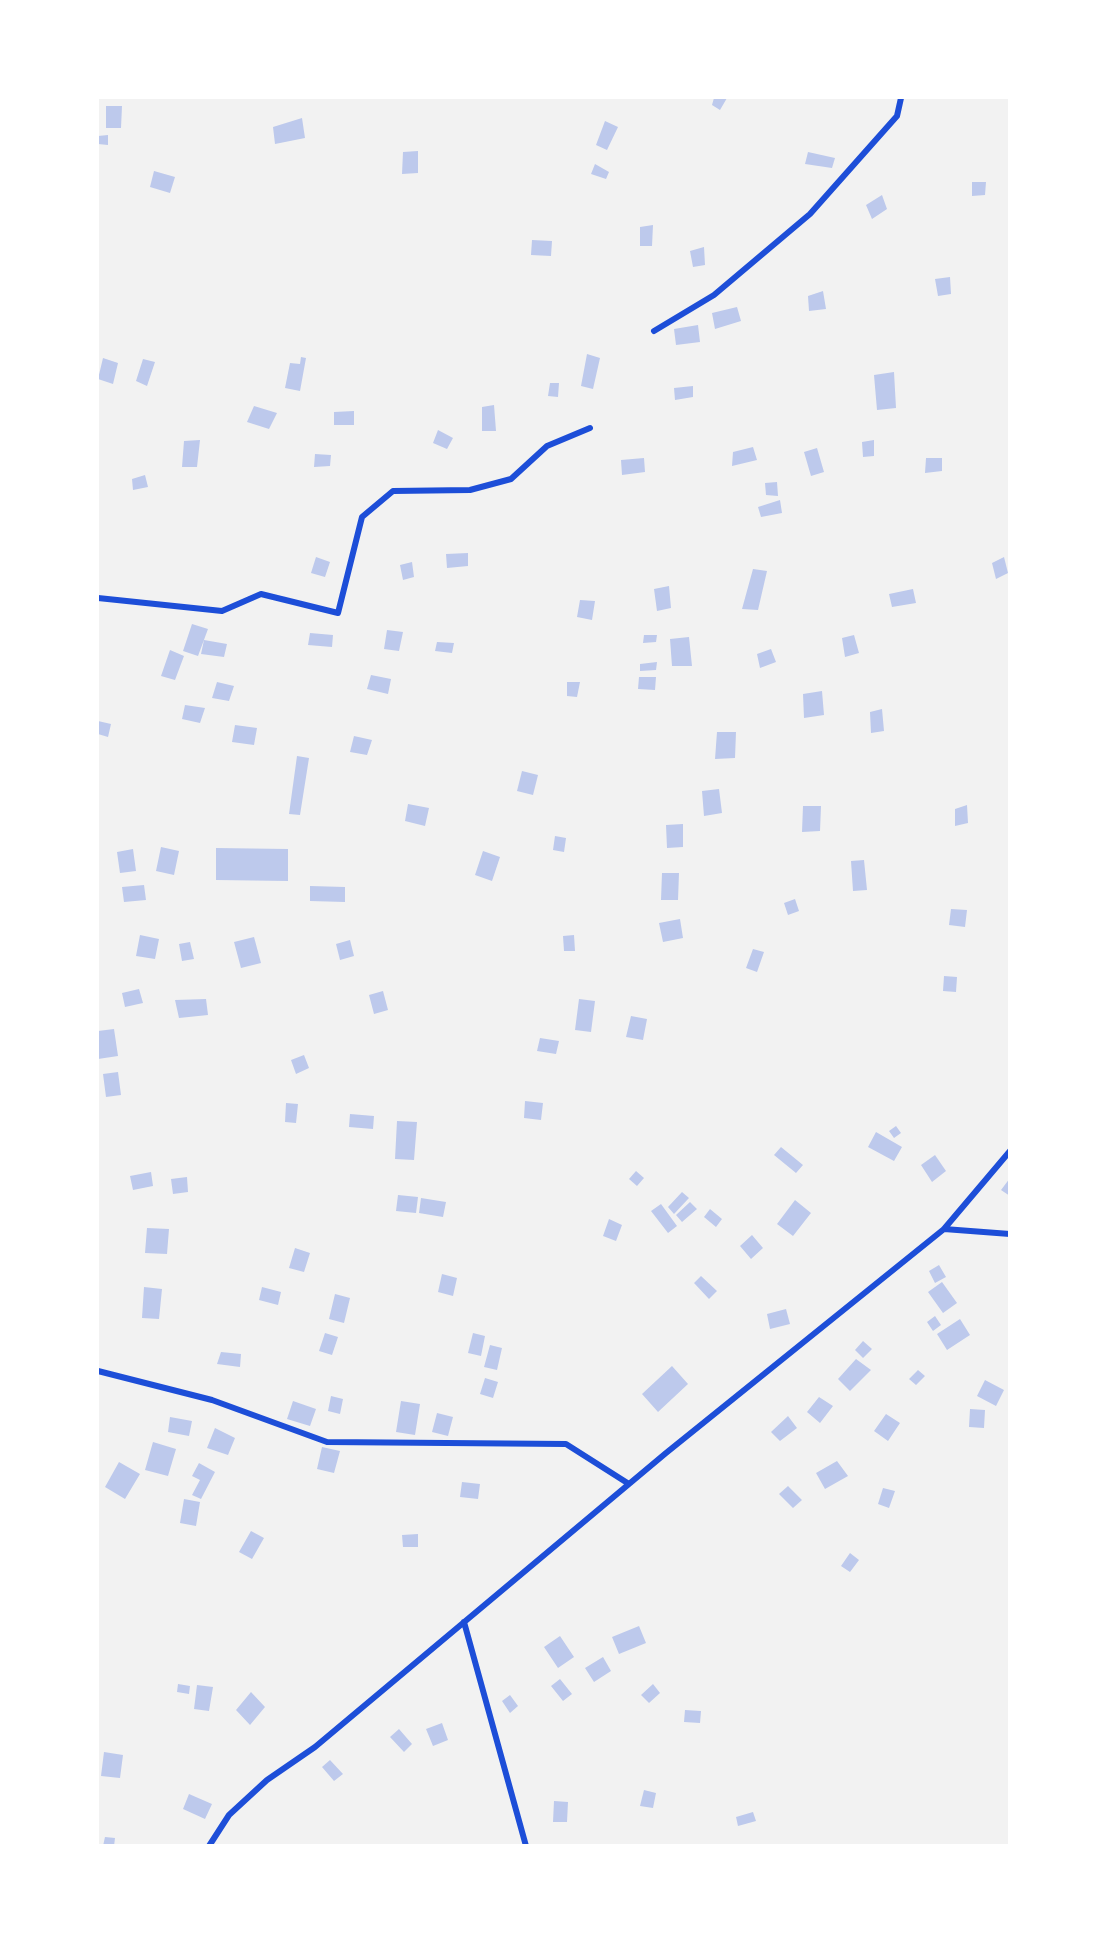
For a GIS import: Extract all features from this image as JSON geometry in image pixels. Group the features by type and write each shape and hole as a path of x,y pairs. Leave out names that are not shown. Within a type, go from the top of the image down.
{"street":[{"path":"654,331 714,295 810,214 897,116 901,98"},
{"path":"98,598 222,611 261,594 338,613 362,517 393,491 470,490 512,479 547,446 590,428"},
{"path":"209,1845 230,1815 267,1780 315,1747 629,1484 944,1228 1010,1150"},
{"path":"944,1228 1010,1234"},
{"path":"98,1371 212,1400 327,1443 566,1444 629,1484"},
{"path":"464,1622 526,1845"}],"building":[{"path":"714,98 727,98 720,110 712,105"},
{"path":"106,106 122,106 121,128 106,128"},
{"path":"302,118 305,138 275,144 273,127"},
{"path":"605,121 618,127 607,150 596,145"},
{"path":"108,135 108,145 98,144 98,136"},
{"path":"418,151 418,173 402,174 403,152"},
{"path":"808,152 835,158 832,168 805,164"},
{"path":"595,164 609,172 606,179 591,174"},
{"path":"154,171 175,177 170,193 150,187"},
{"path":"972,182 986,182 985,195 972,196"},
{"path":"882,195 887,209 872,219 866,205"},
{"path":"653,225 652,246 640,246 640,227"},
{"path":"532,240 552,241 551,256 531,255"},
{"path":"704,247 705,265 693,267 690,251"},
{"path":"950,277 951,294 938,296 935,279"},
{"path":"823,291 826,309 809,311 808,296"},
{"path":"737,307 741,321 715,329 712,313"},
{"path":"698,325 700,342 676,345 674,329"},
{"path":"587,354 600,358 593,389 581,386"},
{"path":"301,357 306,358 300,391 285,388 290,363 300,364"},
{"path":"103,358 118,363 113,384 98,379"},
{"path":"143,359 155,362 147,386 136,381"},
{"path":"894,372 896,408 877,410 874,375"},
{"path":"550,383 559,383 558,397 548,396"},
{"path":"693,386 693,397 675,400 674,388"},
{"path":"494,405 496,431 482,431 482,407"},
{"path":"254,406 277,413 269,429 247,422"},
{"path":"354,411 354,425 334,425 334,412"},
{"path":"438,430 453,438 447,449 433,443"},
{"path":"200,440 197,467 182,467 184,441"},
{"path":"874,440 874,456 863,457 862,442"},
{"path":"753,447 757,460 732,466 733,452"},
{"path":"817,448 824,472 811,476 804,452"},
{"path":"315,454 331,455 330,466 314,467"},
{"path":"644,458 645,472 622,475 621,460"},
{"path":"926,458 942,458 942,471 925,473"},
{"path":"145,475 148,487 133,490 132,479"},
{"path":"777,482 778,496 766,495 765,483"},
{"path":"780,500 782,513 761,517 758,507"},
{"path":"468,553 468,566 447,568 446,554"},
{"path":"316,557 330,562 325,577 311,573"},
{"path":"1004,557 1008,573 996,579 992,563"},
{"path":"412,562 414,577 403,580 400,565"},
{"path":"753,569 767,571 758,610 742,609"},
{"path":"669,586 671,608 657,611 654,589"},
{"path":"913,589 916,603 892,607 889,594"},
{"path":"580,600 595,601 592,620 577,617"},
{"path":"192,624 208,629 198,656 183,651"},
{"path":"387,630 403,632 399,651 384,649"},
{"path":"310,633 333,635 332,647 308,645"},
{"path":"644,635 657,635 656,642 643,643"},
{"path":"854,635 859,653 845,657 842,638"},
{"path":"689,637 692,666 672,666 670,639"},
{"path":"204,640 227,644 224,657 201,654"},
{"path":"437,642 454,643 452,653 435,651"},
{"path":"771,649 776,662 760,668 757,654"},
{"path":"170,650 184,656 175,680 161,676"},
{"path":"657,662 656,670 640,671 640,664"},
{"path":"371,675 391,679 388,694 367,689"},
{"path":"639,677 656,677 655,690 638,689"},
{"path":"217,682 234,686 229,701 212,698"},
{"path":"567,682 580,682 577,697 567,696"},
{"path":"822,691 824,715 804,718 803,694"},
{"path":"185,705 205,708 200,723 182,719"},
{"path":"882,709 884,731 871,733 870,712"},
{"path":"98,721 111,724 108,737 98,734"},
{"path":"235,725 257,728 254,745 232,742"},
{"path":"717,732 736,732 735,758 715,759"},
{"path":"354,736 372,740 367,755 350,752"},
{"path":"297,756 309,758 300,815 289,814"},
{"path":"522,771 538,775 533,795 517,791"},
{"path":"719,789 722,813 704,816 702,791"},
{"path":"408,804 429,808 425,826 405,821"},
{"path":"967,805 968,823 955,826 955,809"},
{"path":"803,806 821,806 820,831 802,832"},
{"path":"683,824 683,847 667,848 666,825"},
{"path":"555,836 566,838 564,852 553,850"},
{"path":"161,847 179,851 174,875 156,871"},
{"path":"216,848 288,849 288,881 216,880"},
{"path":"133,849 136,871 120,873 117,852"},
{"path":"483,851 500,857 492,881 475,875"},
{"path":"864,860 867,890 853,891 851,861"},
{"path":"662,873 679,873 678,900 661,900"},
{"path":"144,885 146,900 124,902 122,887"},
{"path":"310,886 345,887 345,902 310,901"},
{"path":"795,899 799,911 788,915 784,903"},
{"path":"951,909 967,910 965,927 949,925"},
{"path":"680,919 683,938 663,942 659,923"},
{"path":"140,935 159,939 155,959 136,956"},
{"path":"574,935 575,951 564,951 563,936"},
{"path":"254,937 261,963 241,968 234,942"},
{"path":"350,940 354,956 340,960 336,944"},
{"path":"190,942 194,959 182,961 179,944"},
{"path":"753,949 764,952 757,972 746,968"},
{"path":"944,976 957,977 956,992 943,991"},
{"path":"139,989 143,1003 125,1007 122,993"},
{"path":"383,991 388,1010 374,1014 369,995"},
{"path":"206,999 208,1015 179,1018 175,1000"},
{"path":"579,999 595,1001 591,1032 575,1030"},
{"path":"631,1016 647,1019 643,1040 626,1037"},
{"path":"114,1029 118,1056 98,1059 98,1031"},
{"path":"540,1038 559,1041 556,1054 537,1051"},
{"path":"304,1055 309,1068 296,1074 291,1060"},
{"path":"118,1072 121,1095 106,1097 103,1074"},
{"path":"525,1101 543,1103 541,1120 524,1118"},
{"path":"286,1103 298,1104 296,1123 285,1122"},
{"path":"350,1114 374,1116 373,1129 349,1127"},
{"path":"397,1121 417,1122 414,1160 395,1159"},
{"path":"896,1126 901,1133 894,1138 889,1131"},
{"path":"876,1132 902,1147 894,1161 868,1147"},
{"path":"781,1147 803,1165 796,1173 774,1155"},
{"path":"935,1155 946,1171 932,1182 921,1165"},
{"path":"636,1171 644,1178 637,1186 629,1179"},
{"path":"151,1172 153,1186 133,1190 130,1176"},
{"path":"187,1177 188,1192 173,1194 171,1179"},
{"path":"1010,1178 1010,1196 1001,1190"},
{"path":"682,1192 689,1198 674,1214 668,1207"},
{"path":"398,1195 418,1197 416,1213 396,1211"},
{"path":"421,1198 446,1202 443,1217 419,1213"},
{"path":"795,1200 811,1213 793,1236 777,1224"},
{"path":"690,1202 697,1209 682,1222 676,1215"},
{"path":"661,1204 677,1226 668,1233 651,1211"},
{"path":"710,1209 722,1219 716,1227 704,1217"},
{"path":"609,1219 622,1225 616,1241 603,1236"},
{"path":"147,1228 169,1229 167,1254 145,1253"},
{"path":"752,1235 763,1248 751,1259 740,1246"},
{"path":"295,1248 310,1253 304,1272 289,1268"},
{"path":"939,1265 946,1277 935,1283 929,1271"},
{"path":"442,1274 457,1278 453,1296 438,1292"},
{"path":"701,1276 717,1291 709,1299 694,1283"},
{"path":"942,1282 957,1303 943,1313 928,1292"},
{"path":"144,1287 162,1289 159,1319 142,1318"},
{"path":"262,1287 281,1292 278,1305 259,1300"},
{"path":"335,1294 350,1298 344,1323 329,1319"},
{"path":"786,1309 790,1324 770,1329 767,1314"},
{"path":"935,1316 941,1325 933,1331 927,1322"},
{"path":"960,1319 970,1335 947,1350 937,1334"},
{"path":"325,1333 338,1337 332,1355 319,1351"},
{"path":"473,1333 485,1336 481,1356 468,1353"},
{"path":"863,1341 872,1349 863,1358 855,1350"},
{"path":"490,1345 502,1348 497,1370 484,1367"},
{"path":"221,1352 241,1354 240,1367 217,1364"},
{"path":"856,1359 871,1370 850,1391 838,1379"},
{"path":"672,1366 688,1384 658,1412 642,1394"},
{"path":"918,1370 925,1376 916,1385 909,1379"},
{"path":"485,1378 498,1382 493,1398 480,1394"},
{"path":"985,1380 1004,1390 996,1406 977,1396"},
{"path":"331,1396 343,1399 340,1414 328,1411"},
{"path":"819,1397 833,1406 820,1423 807,1412"},
{"path":"293,1401 316,1409 310,1426 287,1419"},
{"path":"401,1401 420,1404 415,1435 396,1432"},
{"path":"970,1409 985,1410 984,1428 969,1427"},
{"path":"437,1413 453,1417 448,1436 432,1432"},
{"path":"886,1414 900,1423 888,1441 874,1431"},
{"path":"788,1416 797,1428 780,1441 771,1432"},
{"path":"170,1417 192,1421 189,1436 168,1432"},
{"path":"215,1428 235,1438 228,1455 207,1448"},
{"path":"153,1442 176,1449 168,1476 145,1470"},
{"path":"322,1447 340,1451 334,1473 317,1469"},
{"path":"837,1461 848,1476 825,1489 816,1473"},
{"path":"119,1462 140,1474 125,1499 105,1487"},
{"path":"199,1463 215,1472 201,1499 192,1495 200,1480 192,1476"},
{"path":"462,1482 480,1484 478,1499 460,1497"},
{"path":"788,1486 802,1500 793,1508 779,1494"},
{"path":"883,1488 895,1491 889,1508 878,1504"},
{"path":"184,1499 200,1502 196,1526 180,1523"},
{"path":"251,1531 264,1538 252,1559 239,1552"},
{"path":"418,1534 418,1547 403,1547 402,1535"},
{"path":"850,1553 859,1560 850,1572 841,1566"},
{"path":"639,1626 646,1643 619,1654 612,1637"},
{"path":"560,1636 574,1657 558,1668 544,1647"},
{"path":"603,1657 611,1671 594,1682 585,1668"},
{"path":"560,1679 572,1694 563,1701 551,1686"},
{"path":"178,1684 190,1686 189,1694 177,1692"},
{"path":"653,1684 660,1693 649,1703 641,1695"},
{"path":"197,1685 213,1687 209,1711 194,1709"},
{"path":"251,1692 265,1707 250,1725 236,1710"},
{"path":"510,1695 518,1706 510,1713 502,1701"},
{"path":"685,1710 701,1711 700,1723 684,1722"},
{"path":"442,1723 448,1740 433,1746 426,1729"},
{"path":"399,1729 412,1744 404,1752 390,1737"},
{"path":"104,1752 123,1755 120,1778 101,1776"},
{"path":"330,1760 343,1774 334,1781 322,1767"},
{"path":"644,1790 656,1793 653,1808 640,1806"},
{"path":"189,1794 212,1804 205,1819 183,1809"},
{"path":"554,1801 568,1802 567,1822 553,1822"},
{"path":"753,1812 756,1821 738,1826 736,1817"},
{"path":"105,1837 115,1838 114,1846 103,1846"}]}
